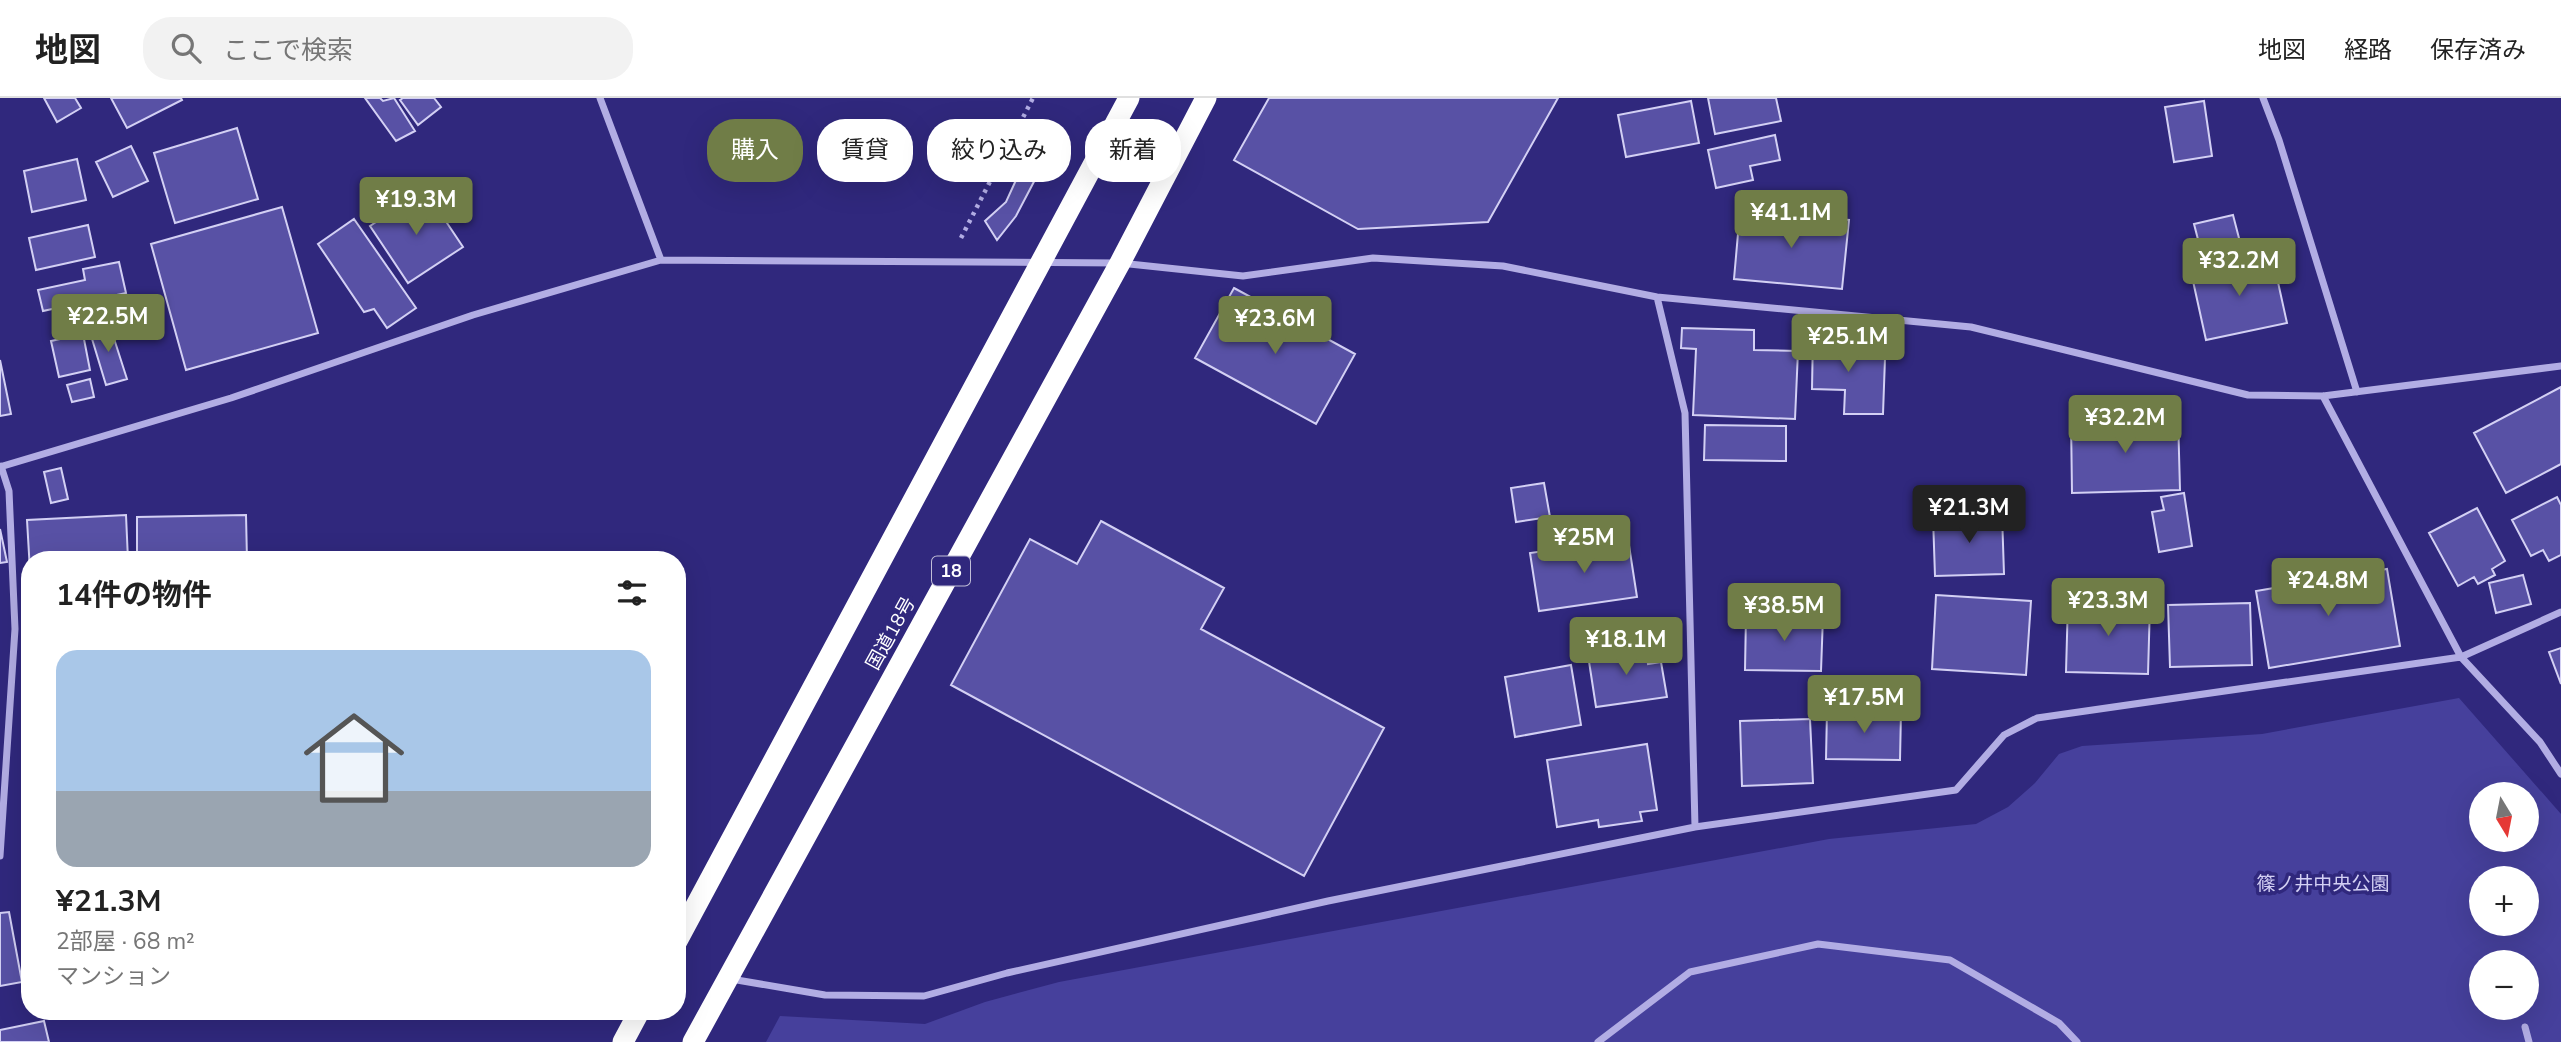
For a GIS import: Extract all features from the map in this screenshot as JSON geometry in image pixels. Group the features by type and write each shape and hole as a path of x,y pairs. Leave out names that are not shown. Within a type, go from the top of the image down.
{"highway":[{"path":"686,924 1129,98"},
{"name":"国道18号","path":"693,1042 1120,262 1206,98"},
{"path":"623,1042 635,1020"}],"street":[{"path":"600,98 660,260"},
{"path":"2263,98 2279,139 2357,392"},
{"path":"0,856 15,629 9,491 1,466 231,397 473,315 660,260 1120,262 1243,275 1373,258 1503,266 1657,297 1971,327 2248,395 2323,396 2561,366"},
{"path":"1657,297 1685,413 1695,827"},
{"path":"2323,396 2461,657 2540,742 2561,774"},
{"path":"727,978 825,995 924,996 1007,973 1328,901 1695,827 1956,790 2004,735 2037,718 2461,657 2561,612"},
{"path":"1598,1042 1690,972 1818,944 1951,960 2059,1023 2077,1042"},
{"path":"2525,1027 2529,1042"}],"path":[{"path":"950,260 1033,98"}],"green space":[{"name":"篠ノ井中央公園","path":"2459,698 2533,782 2469,782 2469,852 2539,852 2539,789 2561,814 2561,1042 766,1042 780,1016 925,1024 985,1002 1059,982 1829,839 1976,824 2008,807 2035,783 2059,754 2082,746 2262,734"}],"building":[{"path":"44,98 75,98 81,108 57,122"},
{"path":"111,98 181,98 182,100 127,128"},
{"path":"365,98 380,98 383,101 394,98 415,131 396,141"},
{"path":"434,98 441,107 418,125 400,100"},
{"path":"1269,98 1558,98 1488,222 1358,229 1234,160"},
{"path":"1708,98 1776,98 1781,121 1715,134"},
{"path":"1691,101 1699,143 1626,157 1618,115"},
{"path":"2204,101 2212,156 2174,162 2165,107"},
{"path":"237,128 258,199 175,223 154,153"},
{"path":"1775,135 1780,160 1750,166 1753,180 1716,188 1708,150"},
{"path":"131,146 148,181 113,197 96,162"},
{"path":"77,159 86,200 32,212 24,171"},
{"path":"1015,182 1034,182 1016,216 997,240 985,221 1006,202"},
{"path":"425,190 463,247 408,283 370,226"},
{"path":"282,207 318,333 186,370 151,244"},
{"path":"1740,211 1849,220 1842,289 1734,279"},
{"path":"2233,215 2240,242 2201,251 2194,224"},
{"path":"354,219 416,308 387,328 374,309 364,312 318,244"},
{"path":"88,225 95,257 36,270 29,238"},
{"path":"2272,255 2287,323 2206,340 2191,272"},
{"path":"119,262 126,293 43,311 38,290 85,280 83,269"},
{"path":"1234,288 1355,354 1316,424 1195,358"},
{"path":"109,323 127,379 106,385 89,329"},
{"path":"1682,328 1754,330 1754,350 1798,351 1795,419 1693,415 1696,349 1681,348"},
{"path":"83,334 90,370 59,377 51,341"},
{"path":"1813,334 1851,335 1850,357 1885,358 1883,414 1844,414 1845,390 1812,389"},
{"path":"0,360 11,414 0,416"},
{"path":"90,379 94,397 72,402 67,385"},
{"path":"2561,387 2561,464 2506,493 2474,433"},
{"path":"2178,416 2180,490 2072,493 2071,419"},
{"path":"1705,425 1786,426 1786,461 1704,460"},
{"path":"61,468 68,499 51,503 44,472"},
{"path":"1544,483 1550,517 1516,522 1511,488"},
{"path":"2184,493 2192,546 2159,552 2152,512 2164,510 2161,497"},
{"path":"2557,497 2561,505 2561,555 2549,561 2543,550 2531,556 2512,520"},
{"path":"2477,508 2505,561 2492,569 2495,575 2478,584 2474,577 2458,586 2429,533"},
{"path":"2002,514 2004,574 1935,576 1933,517"},
{"path":"126,515 128,551 29,551 27,520"},
{"path":"246,515 247,551 137,551 137,517"},
{"path":"1101,521 1224,588 1201,629 1384,728 1304,876 951,685 1030,539 1077,564"},
{"path":"0,529 7,562 0,563"},
{"path":"1628,539 1637,597 1539,611 1530,553"},
{"path":"2387,569 2400,646 2269,668 2256,591"},
{"path":"2523,575 2531,604 2496,613 2489,583"},
{"path":"1936,595 2031,601 2026,675 1932,669"},
{"path":"2068,601 2150,604 2148,674 2066,672"},
{"path":"2250,603 2252,665 2170,667 2168,605"},
{"path":"1746,615 1823,616 1821,671 1745,670"},
{"path":"1646,646 1648,664 1661,662 1667,697 1596,707 1588,655"},
{"path":"2561,648 2561,684 2549,652"},
{"path":"1571,665 1581,725 1515,737 1505,677"},
{"path":"1827,710 1901,711 1900,760 1826,759"},
{"path":"1810,719 1813,783 1742,786 1740,721"},
{"path":"1647,744 1657,810 1640,812 1642,821 1599,827 1598,820 1557,827 1547,760"},
{"path":"9,912 21,982 0,986 0,913"},
{"path":"44,1021 49,1042 0,1042 0,1030"}]}
